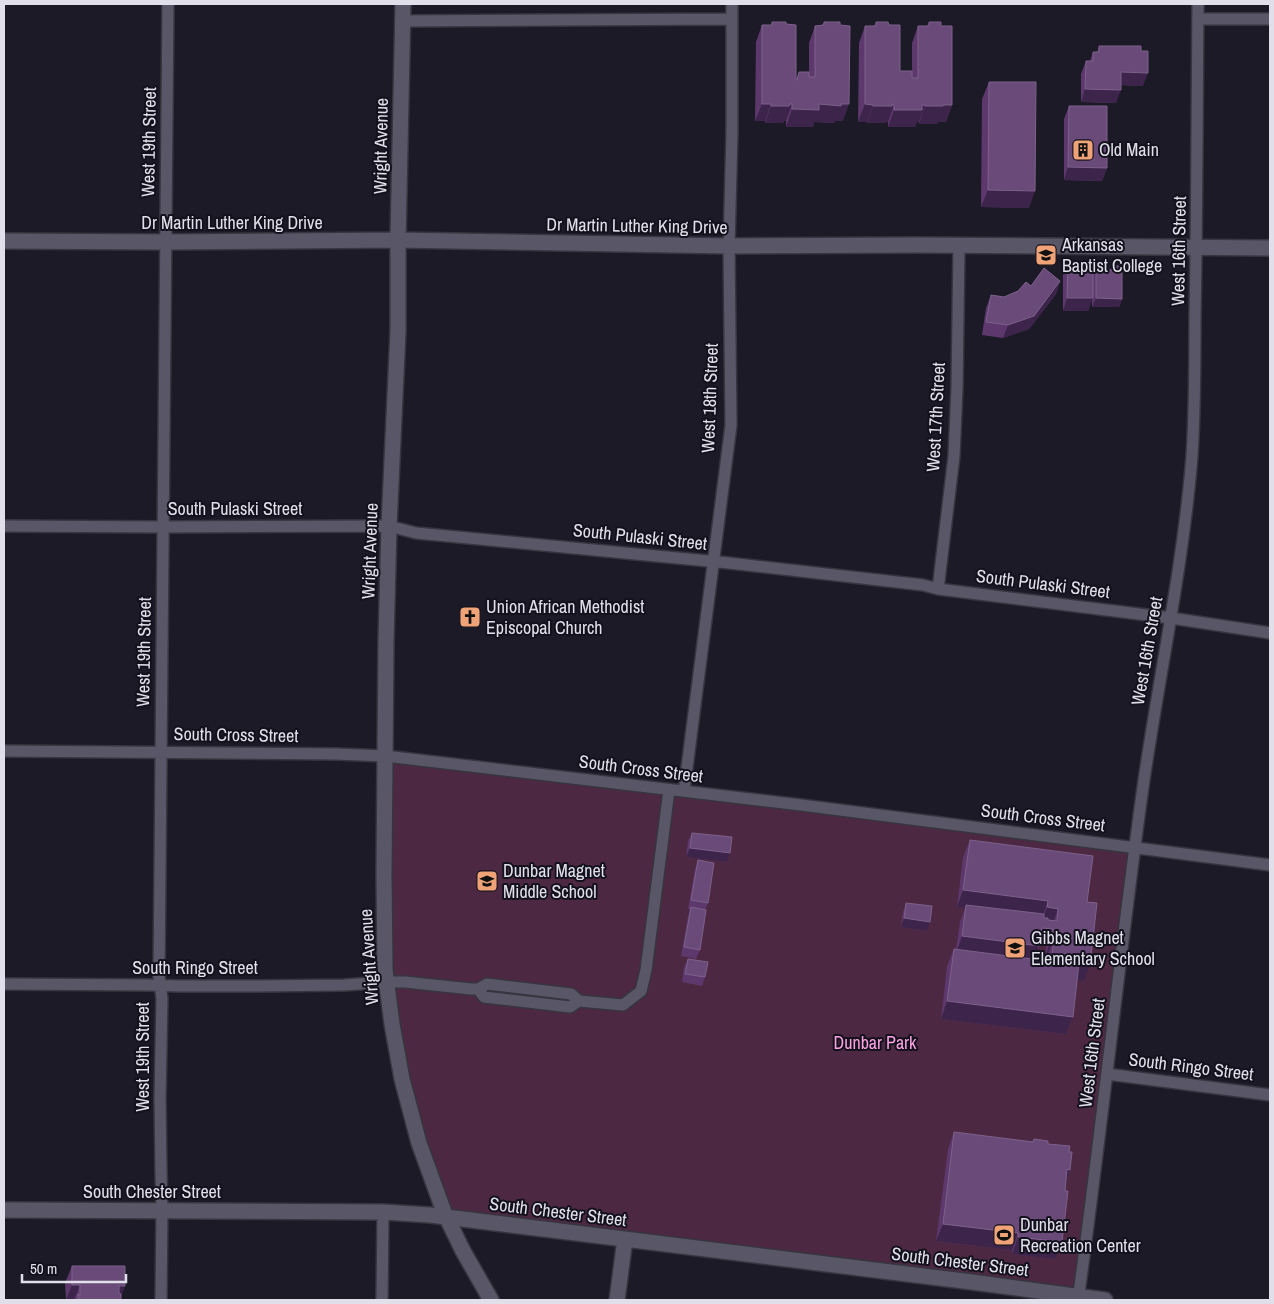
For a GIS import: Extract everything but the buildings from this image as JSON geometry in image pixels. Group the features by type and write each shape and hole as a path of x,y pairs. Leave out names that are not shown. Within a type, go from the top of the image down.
{"main road":[{"name":"Wright Avenue","path":"403,4 397,340 386,642 384,958 392,1024 407,1097 426,1162 442,1205 463,1251 492,1300"},
{"name":"Dr Martin Luther King Drive","path":"4,241 398,240 729,246 1270,248"},
{"name":"South Chester Street","path":"4,1210 383,1212 430,1215 1078,1299 1105,1300"},
{"path":"617,1300 625,1239"}],"street":[{"name":"West 19th Street","path":"161,1300 160,1098 162,999 158,976 168,4"},
{"name":"West 18th Street","path":"684,791 732,425 729,246 732,132 732,4"},
{"name":"West 16th Street","path":"1078,1299 1135,847 1150,737 1171,618 1192,451 1197,247 1198,4"},
{"path":"403,21 731,19"},
{"path":"1198,19 1270,19"},
{"name":"West 17th Street","path":"938,588 954,456 957,388 958,246"},
{"name":"South Pulaski Street","path":"4,526 389,526 416,533 714,562 923,585 1270,633"},
{"name":"South Cross Street","path":"4,752 160,752 385,756 684,791 1270,865"},
{"name":"South Ringo Street","path":"4,984 160,986 344,985 405,982 478,989 487,984 572,994 579,1001 623,1005 640,991 646,970 669,790"},
{"name":"South Ringo Street","path":"1107,1074 1270,1095"},
{"path":"382,1300 383,1212"}],"green space":[{"name":"Dunbar Park","path":"385,756 1135,847 1078,1297 447,1217 407,1097 387,982"}],"place":[{"name":"Old Main","path":"1083,150"},
{"name":"Arkansas Baptist College","path":"1046,255"},
{"name":"Union African Methodist Episcopal Church","path":"470,617"},
{"name":"Dunbar Magnet Middle School","path":"487,881"},
{"name":"Gibbs Magnet Elementary School","path":"1015,948"},
{"name":"Dunbar Recreation Center","path":"1004,1235"}]}
